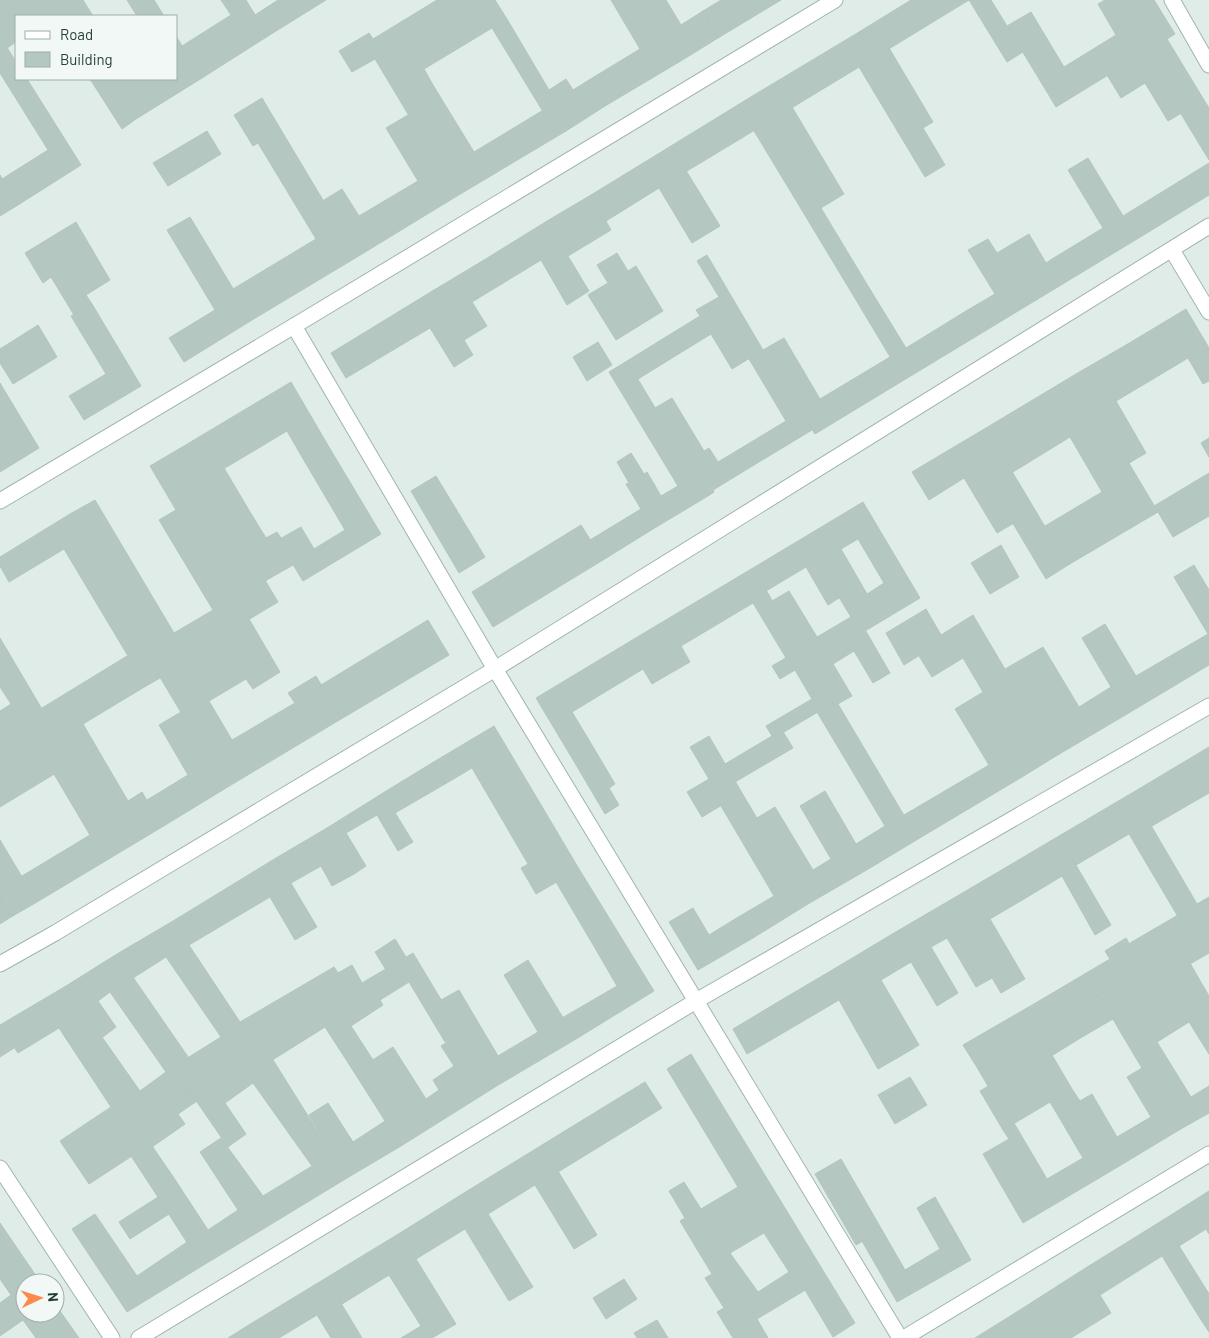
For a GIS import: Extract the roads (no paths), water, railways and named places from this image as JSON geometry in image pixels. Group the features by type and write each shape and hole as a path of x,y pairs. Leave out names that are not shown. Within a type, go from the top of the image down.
{"street":[{"path":"0,501 836,0"},
{"path":"1172,0 1209,65"},
{"path":"0,964 64,928 495,669 1209,226"},
{"path":"1172,250 1209,312"},
{"path":"294,326 495,669 900,1338"},
{"path":"138,1338 696,1001 1209,706"},
{"path":"904,1338 1209,1154"},
{"path":"0,1168 112,1338"}]}
